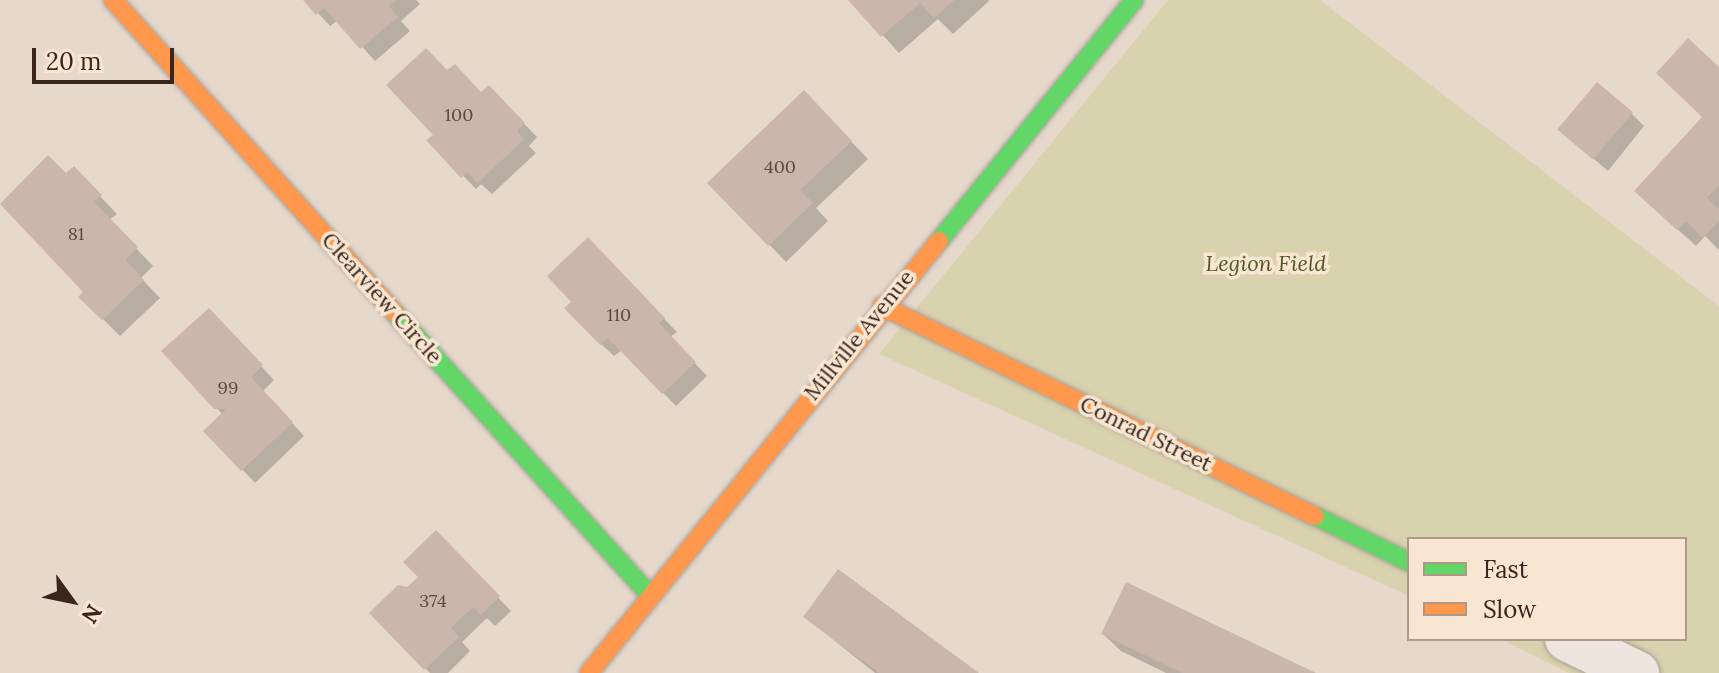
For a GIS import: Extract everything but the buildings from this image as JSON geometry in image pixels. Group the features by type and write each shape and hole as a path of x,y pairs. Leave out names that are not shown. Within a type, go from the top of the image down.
{"street":[{"name":"Clearview Circle","path":"113,0 650,595"},
{"name":"Millville Avenue","path":"589,673 882,306 1134,0"},
{"name":"Conrad Street","path":"882,306 1407,561"},
{"path":"1571,641 1637,673"}],"green space":[{"name":"Legion Field","path":"1168,0 1320,0 1719,306 1719,673 1569,673 1504,641 1687,641 1687,537 1407,537 1407,595 879,354"}],"traffic: fast":[{"path":"939,241 1134,0"},
{"path":"394,312 650,595"},
{"path":"1315,516 1407,561"}],"traffic: slow":[{"path":"113,0 394,312"},
{"path":"589,673 939,241"},
{"path":"882,306 1315,516"}]}
